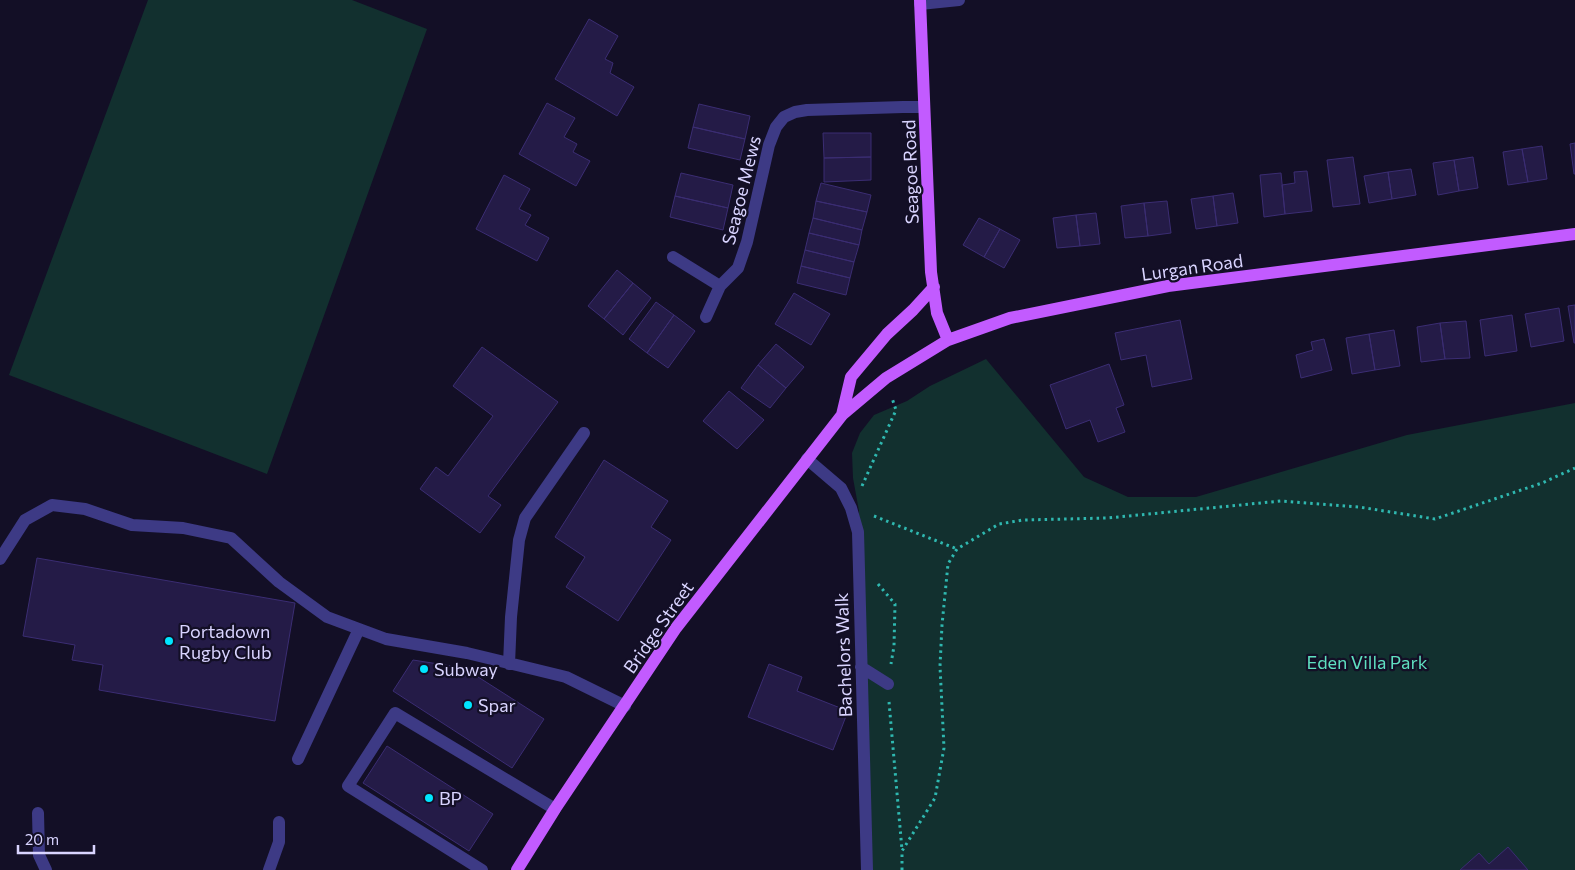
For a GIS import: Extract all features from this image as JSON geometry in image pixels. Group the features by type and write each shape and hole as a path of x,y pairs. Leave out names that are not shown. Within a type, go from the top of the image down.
{"main road":[{"name":"Seagoe Road","path":"920,2 931,272 937,313 948,340"},
{"name":"Lurgan Road","path":"842,415 886,378 948,340 1010,318 1168,286 1575,234"},
{"path":"842,415 851,377 887,334 934,287"},
{"name":"Bridge Street","path":"517,870 555,809 676,628 842,415"}],"street":[{"path":"920,2 960,0"},
{"name":"Seagoe Mews","path":"706,317 720,286 738,268 747,242 769,145 776,127 784,117 795,112 807,110 924,107"},
{"path":"673,257 720,286"},
{"path":"509,664 511,617 519,540 524,518 584,433"},
{"name":"Bachelors Walk","path":"807,458 841,488 852,508 858,532 867,870"},
{"path":"0,559 24,520 52,506 85,509 132,525 183,528 231,538 279,582 327,617 386,639 467,653 566,677 625,706"},
{"path":"298,759 360,629"},
{"path":"861,667 888,684"},
{"path":"482,870 348,786 395,713 555,809"},
{"path":"38,813 39,855 46,870"},
{"path":"268,870 278,842 278,822"}],"path":[{"path":"852,508 896,410 886,378"},
{"path":"902,851 935,798 944,748 940,666 948,564 957,550 999,524 1023,520 1108,518 1281,501 1359,507 1435,519 1542,483 1575,468"},
{"path":"868,514 957,550"},
{"path":"858,558 895,604 894,646 888,684 889,722 902,851 902,870"}],"green space":[{"path":"148,0 352,0 427,29 267,474 9,375"},
{"name":"Eden Villa Park","path":"986,359 1084,477 1128,497 1196,497 1407,435 1575,403 1575,870 867,870 859,511 853,478 852,453 860,433 874,415 907,401 930,386"}],"building":[{"path":"589,19 618,36 605,59 613,63 610,73 634,87 617,116 555,79"},
{"path":"547,103 575,118 564,137 577,144 573,152 590,161 576,186 519,154"},
{"path":"699,104 750,116 745,139 693,127"},
{"path":"693,127 745,139 740,160 688,148"},
{"path":"823,133 871,133 871,157 824,158"},
{"path":"1575,143 1575,174 1574,174 1570,144"},
{"path":"1542,146 1547,179 1528,182 1522,149"},
{"path":"1522,149 1528,182 1508,185 1503,152"},
{"path":"871,157 871,180 824,182 824,158"},
{"path":"1353,157 1360,204 1333,207 1327,160"},
{"path":"1473,157 1478,188 1459,191 1454,160"},
{"path":"1454,160 1459,191 1438,195 1433,163"},
{"path":"1411,169 1416,195 1392,199 1388,172"},
{"path":"1307,171 1312,211 1285,214 1282,185 1295,183 1294,172"},
{"path":"1388,172 1392,199 1369,203 1364,176"},
{"path":"681,173 733,185 728,208 675,196"},
{"path":"1281,173 1285,214 1264,217 1260,175"},
{"path":"504,175 530,189 519,209 531,215 525,225 549,238 537,261 476,229"},
{"path":"821,183 871,195 867,212 816,201"},
{"path":"1233,193 1238,223 1217,226 1213,196"},
{"path":"675,196 728,208 723,230 670,217"},
{"path":"1213,196 1217,226 1196,229 1191,199"},
{"path":"816,201 867,212 862,230 813,218"},
{"path":"1167,201 1171,233 1148,236 1144,203"},
{"path":"1144,203 1148,236 1125,238 1121,206"},
{"path":"1096,213 1100,244 1080,246 1076,215"},
{"path":"1076,215 1080,246 1057,248 1053,218"},
{"path":"813,218 862,230 859,245 809,233"},
{"path":"979,218 1000,229 984,257 963,245"},
{"path":"1000,229 1020,240 1004,268 984,257"},
{"path":"809,233 859,245 854,262 805,250"},
{"path":"805,250 854,262 850,278 801,266"},
{"path":"801,266 850,278 846,295 797,283"},
{"path":"617,270 633,283 604,319 588,306"},
{"path":"633,283 651,298 623,335 604,319"},
{"path":"794,293 830,314 811,345 775,324"},
{"path":"656,302 674,315 647,353 629,339"},
{"path":"1575,305 1575,343 1574,343 1568,306"},
{"path":"1559,308 1564,341 1531,347 1525,314"},
{"path":"674,315 695,331 668,368 647,353"},
{"path":"1512,315 1517,351 1485,356 1480,320"},
{"path":"1180,320 1192,379 1152,387 1146,355 1121,360 1115,333"},
{"path":"1466,321 1470,358 1445,359 1440,323"},
{"path":"1440,323 1445,359 1421,362 1417,327"},
{"path":"1394,330 1400,366 1375,370 1369,334"},
{"path":"1369,334 1375,370 1352,374 1346,338"},
{"path":"1324,339 1332,370 1301,378 1296,355 1313,350 1311,342"},
{"path":"776,344 804,367 786,388 758,365"},
{"path":"482,347 558,402 488,496 501,505 480,533 420,489 436,467 448,476 493,416 453,386"},
{"path":"1109,364 1124,405 1116,408 1125,432 1098,442 1090,420 1066,429 1050,385"},
{"path":"758,365 786,388 770,408 741,388"},
{"path":"729,391 764,420 737,449 703,421"},
{"path":"604,460 668,501 651,527 671,540 618,621 566,587 585,557 555,537"},
{"name":"Portadown Rugby Club","path":"37,558 295,603 275,721 99,690 103,665 72,660 75,645 23,636"},
{"name":"Spar","path":"413,660 464,668 544,719 512,768 393,691"},
{"path":"769,664 802,677 797,691 848,711 833,750 748,717"},
{"path":"387,746 493,814 469,851 363,783"},
{"path":"1508,847 1528,870 1460,870 1479,853 1489,864"}],"place":[{"name":"Portadown Rugby Club","path":"169,641"},
{"name":"Subway","path":"424,669"},
{"name":"Spar","path":"468,705"},
{"name":"BP","path":"429,798"}]}
